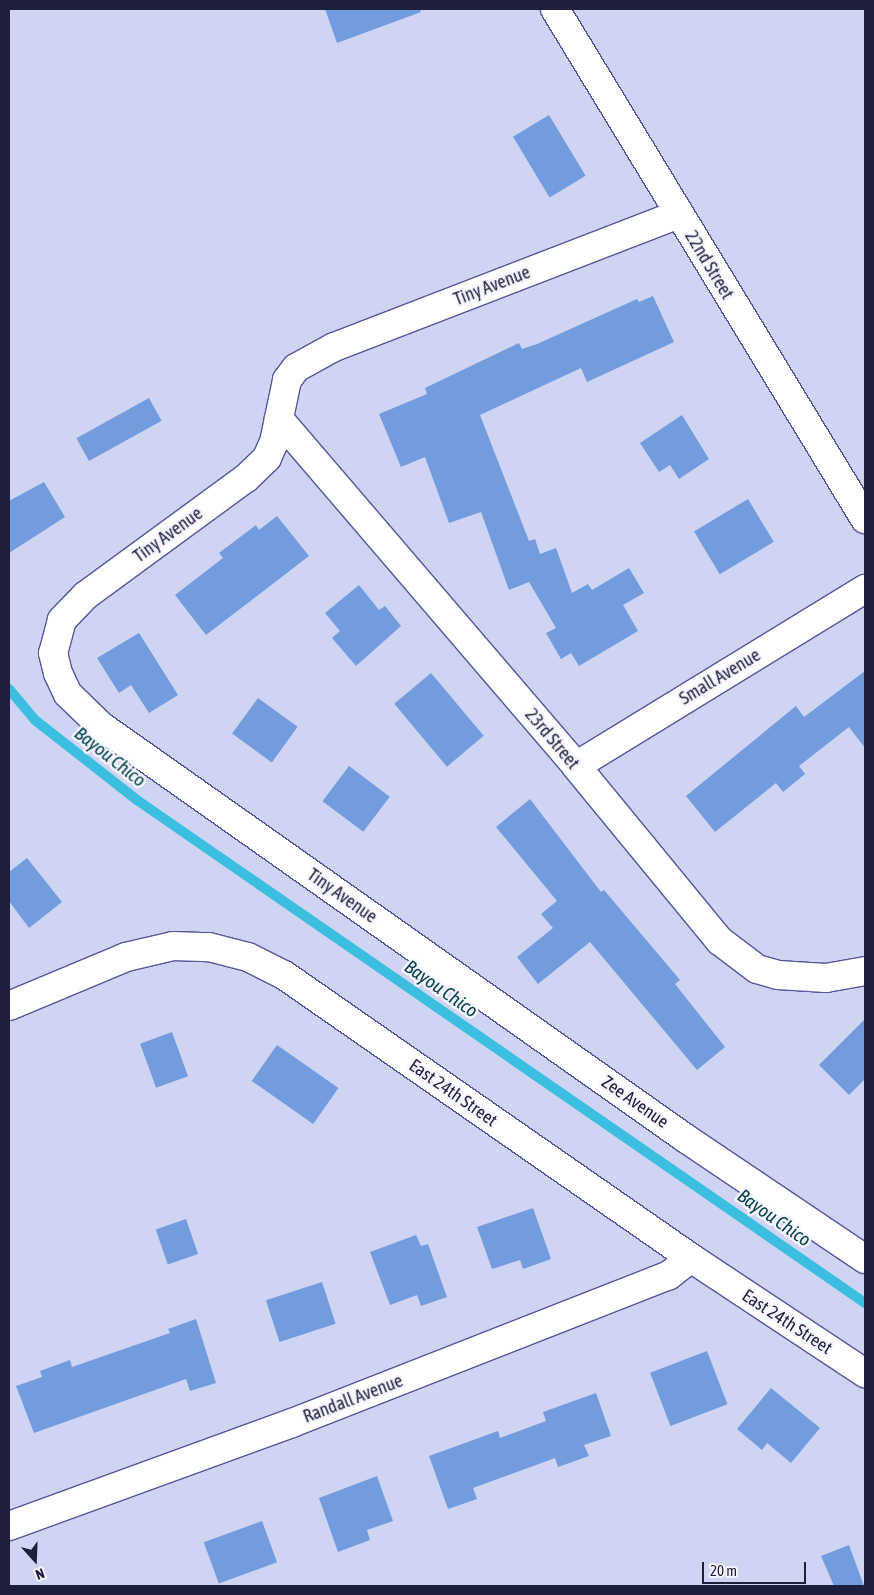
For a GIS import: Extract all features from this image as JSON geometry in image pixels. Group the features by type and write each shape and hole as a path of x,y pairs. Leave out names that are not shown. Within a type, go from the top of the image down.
{"street":[{"name":"22nd Street","path":"555,9 865,519"},
{"name":"Tiny Avenue","path":"407,942 101,726 68,694 58,673 53,653 62,620 86,595 246,478 266,458 280,419 287,380 296,368 334,347 679,214"},
{"name":"23rd Street","path":"280,419 576,766 720,941 757,970 778,975 826,978 865,971"},
{"name":"Small Avenue","path":"576,766 865,589"},
{"name":"Zee Avenue","path":"407,942 686,1138 865,1259"},
{"name":"East 24th Street","path":"9,1006 126,958 173,946 209,947 248,957 284,975 691,1258 865,1373"},
{"name":"Randall Avenue","path":"9,1526 292,1423 668,1276 691,1258"}],"building":[{"path":"325,9 420,9 421,12 337,43"},
{"path":"549,115 586,176 550,197 513,137"},
{"path":"653,296 674,342 587,382 581,368 480,415 529,541 535,539 540,554 556,548 572,593 588,584 592,590 629,568 644,593 623,605 638,631 579,666 571,653 561,659 546,633 556,628 529,582 509,590 481,512 449,523 425,457 401,467 379,414 427,394 425,388 519,343 522,349 537,344 637,299 639,302"},
{"path":"149,398 162,421 89,461 76,438"},
{"path":"682,415 709,459 679,479 670,465 659,472 640,443"},
{"path":"44,482 65,517 9,553 9,501"},
{"path":"748,499 774,542 720,574 694,531"},
{"path":"277,516 309,556 206,635 175,595 223,558 219,553 256,525 259,530"},
{"path":"359,585 379,610 385,606 401,626 356,666 332,638 340,631 325,613"},
{"path":"139,633 178,695 149,713 131,685 119,693 97,658"},
{"path":"865,671 865,748 849,727 799,766 805,774 783,792 776,783 715,832 686,796 796,706 804,717"},
{"path":"431,673 484,736 447,767 394,704"},
{"path":"258,698 298,727 272,762 232,734"},
{"path":"349,766 390,797 363,832 323,801"},
{"path":"530,799 601,892 604,890 680,980 675,984 725,1047 697,1070 590,942 538,984 517,957 553,928 541,914 557,901 496,827"},
{"path":"27,858 62,902 29,928 9,901 9,872"},
{"path":"865,1019 865,1079 849,1095 819,1065"},
{"path":"172,1032 188,1076 156,1088 140,1044"},
{"path":"277,1045 338,1088 313,1124 252,1081"},
{"path":"533,1208 551,1259 523,1269 520,1260 492,1269 477,1227"},
{"path":"186,1219 198,1254 168,1264 156,1229"},
{"path":"416,1235 421,1246 428,1244 447,1297 421,1306 417,1295 390,1305 370,1252"},
{"path":"322,1282 336,1324 279,1342 266,1300"},
{"path":"196,1319 216,1383 190,1391 186,1379 34,1433 16,1386 42,1377 40,1371 70,1360 72,1367 170,1333 168,1329"},
{"path":"707,1351 727,1404 670,1426 650,1373"},
{"path":"771,1388 820,1428 791,1463 767,1443 762,1450 737,1429"},
{"path":"596,1393 611,1436 584,1445 589,1456 558,1467 555,1458 473,1488 477,1499 448,1509 429,1456 498,1431 500,1438 546,1421 543,1412"},
{"path":"377,1476 393,1521 367,1530 370,1540 338,1552 319,1498"},
{"path":"262,1521 277,1562 219,1584 204,1542"},
{"path":"849,1545 864,1586 834,1586 821,1556"}],"waterway":[{"name":"Bayou Chico","path":"9,689 35,720 137,800 865,1303"}]}
